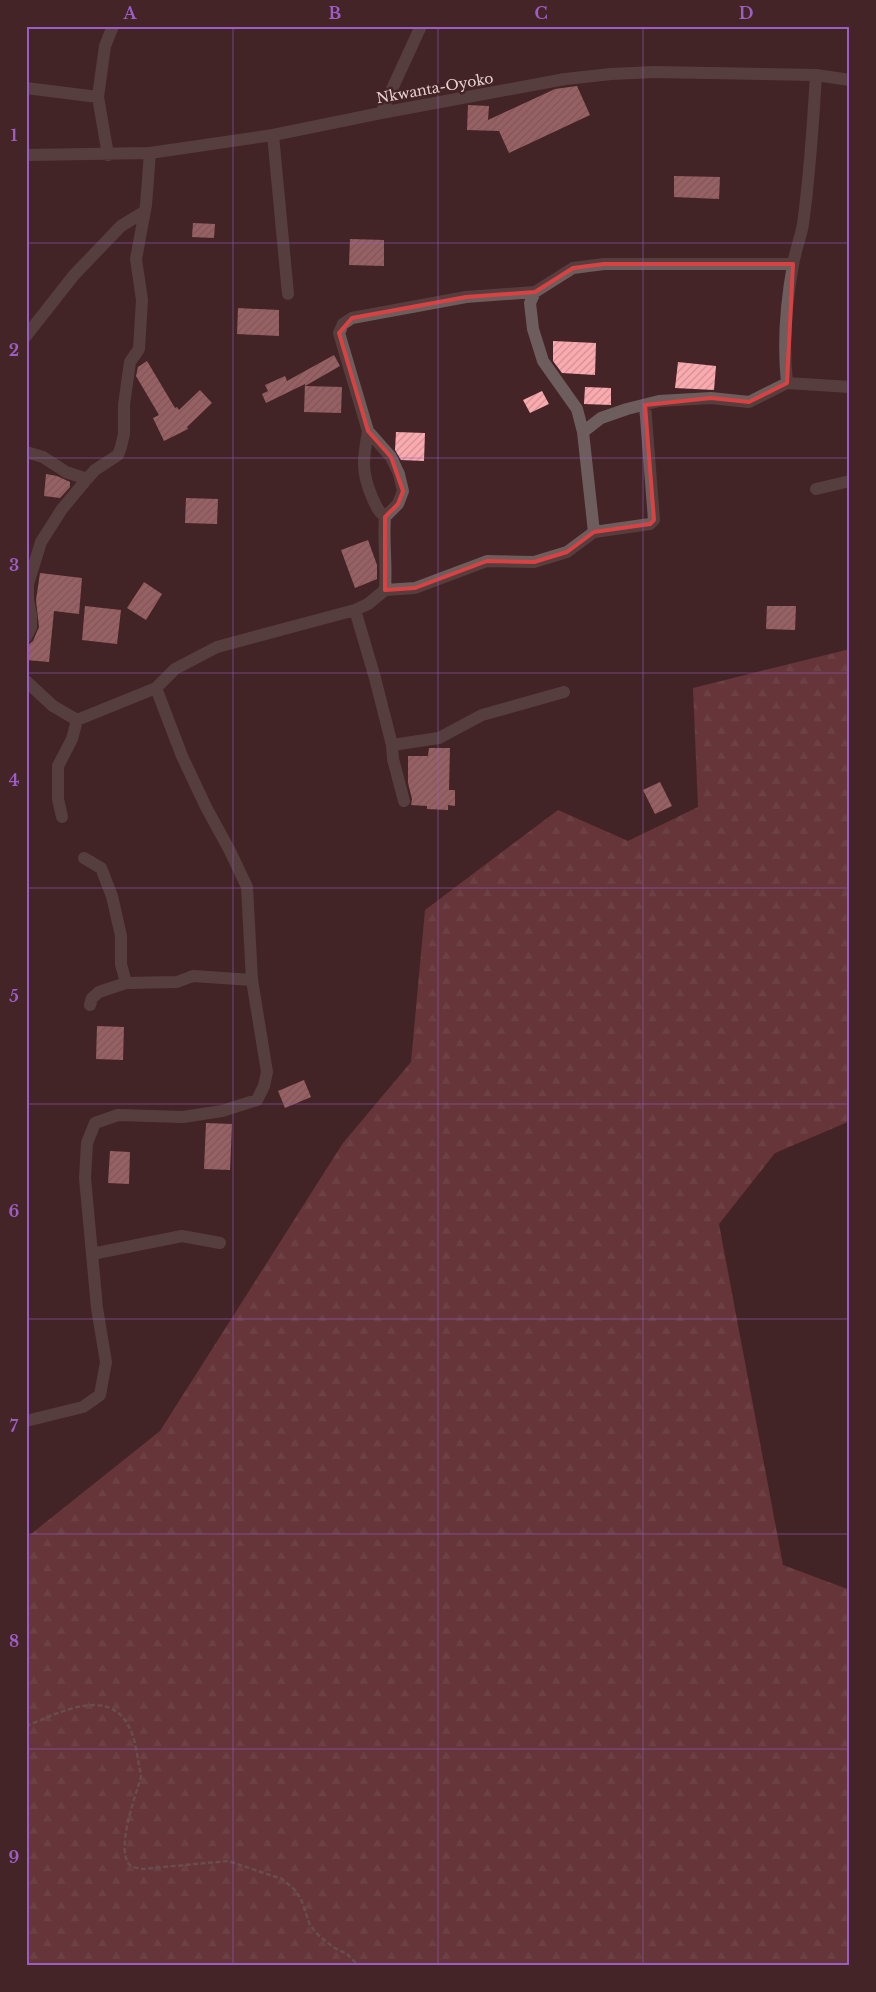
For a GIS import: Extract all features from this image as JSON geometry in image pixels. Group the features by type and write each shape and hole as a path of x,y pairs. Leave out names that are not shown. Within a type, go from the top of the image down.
{"street":[{"path":"108,155 98,97 105,46 112,26"},
{"path":"382,113 421,26"},
{"name":"Nkwanta-Oyoko","path":"26,155 150,153 273,135 565,79 611,74 654,72 816,75 850,80"},
{"path":"787,383 785,366 787,318 793,264 802,227 810,172 816,75"},
{"path":"26,88 98,97"},
{"path":"273,135 288,294"},
{"path":"26,637 31,627 28,584 41,542 62,509 87,479 95,470 118,455 121,447 124,434 124,405 130,362 139,348 142,300 136,259 144,212 150,153"},
{"path":"26,336 74,274 121,226 144,212"},
{"path":"385,590 387,568 384,548 386,516 398,504 403,491 399,474 391,457 368,431 339,333 343,324 352,318 466,297 535,292 573,268 604,264 793,264"},
{"path":"535,292 530,303 533,330 543,362 577,409 583,432 594,532"},
{"path":"583,432 601,418 659,401 711,398 749,402 787,383 850,387"},
{"path":"77,720 156,688 175,669 217,647 355,610 368,604 385,590 415,588 487,561 534,562 567,552 594,532 650,524 654,520 645,404"},
{"path":"368,431 363,458 364,480 378,511 386,516"},
{"path":"26,452 43,457 66,472 87,479"},
{"path":"816,489 850,481"},
{"path":"355,610 375,678 404,801"},
{"path":"26,681 53,706 77,720"},
{"path":"26,1421 82,1407 100,1396 106,1362 97,1308 85,1178 87,1143 95,1123 118,1115 183,1117 222,1111 256,1100 264,1086 267,1072 252,980 247,887 206,808 182,756 156,688"},
{"path":"392,745 439,738 482,715 564,692"},
{"path":"62,817 58,799 58,766 72,739 77,720"},
{"path":"84,858 101,868 112,896 121,936 121,964 126,982"},
{"path":"90,1005 92,998 99,992 126,982 177,982 193,976 252,980"},
{"path":"92,1254 182,1236 220,1243"}],"path":[{"path":"26,1726 82,1705 108,1708 120,1714 131,1730 140,1770 140,1777 125,1834 128,1864 142,1869 228,1861 282,1878 295,1890 301,1899 310,1925 316,1933 328,1944 346,1954 359,1966"}],"highlighted area":[{"path":"604,264 793,264 787,383 749,402 711,398 645,405 654,520 650,524 594,532 567,552 534,562 487,561 415,588 385,590 385,517 398,504 403,491 391,457 368,431 339,333 352,318 466,297 535,292 573,268"}],"green space":[{"path":"850,649 850,1121 775,1153 719,1224 783,1565 850,1590 850,1966 26,1966 26,1538 160,1431 343,1143 411,1062 425,910 558,810 628,841 698,807 693,688"}],"building":[{"path":"577,86 590,115 509,153 499,131 467,130 468,105 489,106 488,120 555,89"},
{"path":"674,176 720,177 719,199 674,197"},
{"path":"193,223 215,224 214,238 192,237"},
{"path":"350,239 384,240 384,266 349,265"},
{"path":"238,308 279,310 279,336 237,334"},
{"path":"553,341 596,343 595,375 562,373 553,361"},
{"path":"334,355 340,366 305,386 342,387 341,413 304,412 305,384 266,403 262,394 268,391 265,385 285,376 287,381"},
{"path":"147,361 175,408 177,407 179,410 200,390 212,403 187,427 188,429 164,441 153,418 159,415 136,376 138,367"},
{"path":"678,362 716,366 714,390 675,388"},
{"path":"585,387 611,388 611,405 584,404"},
{"path":"542,391 549,404 530,413 523,400"},
{"path":"396,432 425,433 424,461 401,460 395,450"},
{"path":"46,474 57,476 70,482 70,487 60,498 44,496"},
{"path":"186,498 218,499 217,524 185,523"},
{"path":"368,540 377,565 377,579 355,588 341,550"},
{"path":"40,573 82,578 79,614 54,611 49,662 26,660 28,645 33,641 39,627 36,600"},
{"path":"144,582 162,594 146,620 127,608"},
{"path":"85,606 121,610 117,644 82,640"},
{"path":"767,606 796,606 795,630 766,629"},
{"path":"429,748 450,748 449,790 455,790 455,806 448,805 448,810 427,809 427,806 411,805 412,799 408,783 408,756 428,756"},
{"path":"660,782 672,806 655,814 643,790"},
{"path":"97,1026 124,1027 123,1060 96,1059"},
{"path":"304,1080 311,1097 285,1108 278,1091"},
{"path":"206,1123 232,1124 230,1170 204,1169"},
{"path":"110,1151 130,1152 129,1184 108,1183"}]}
